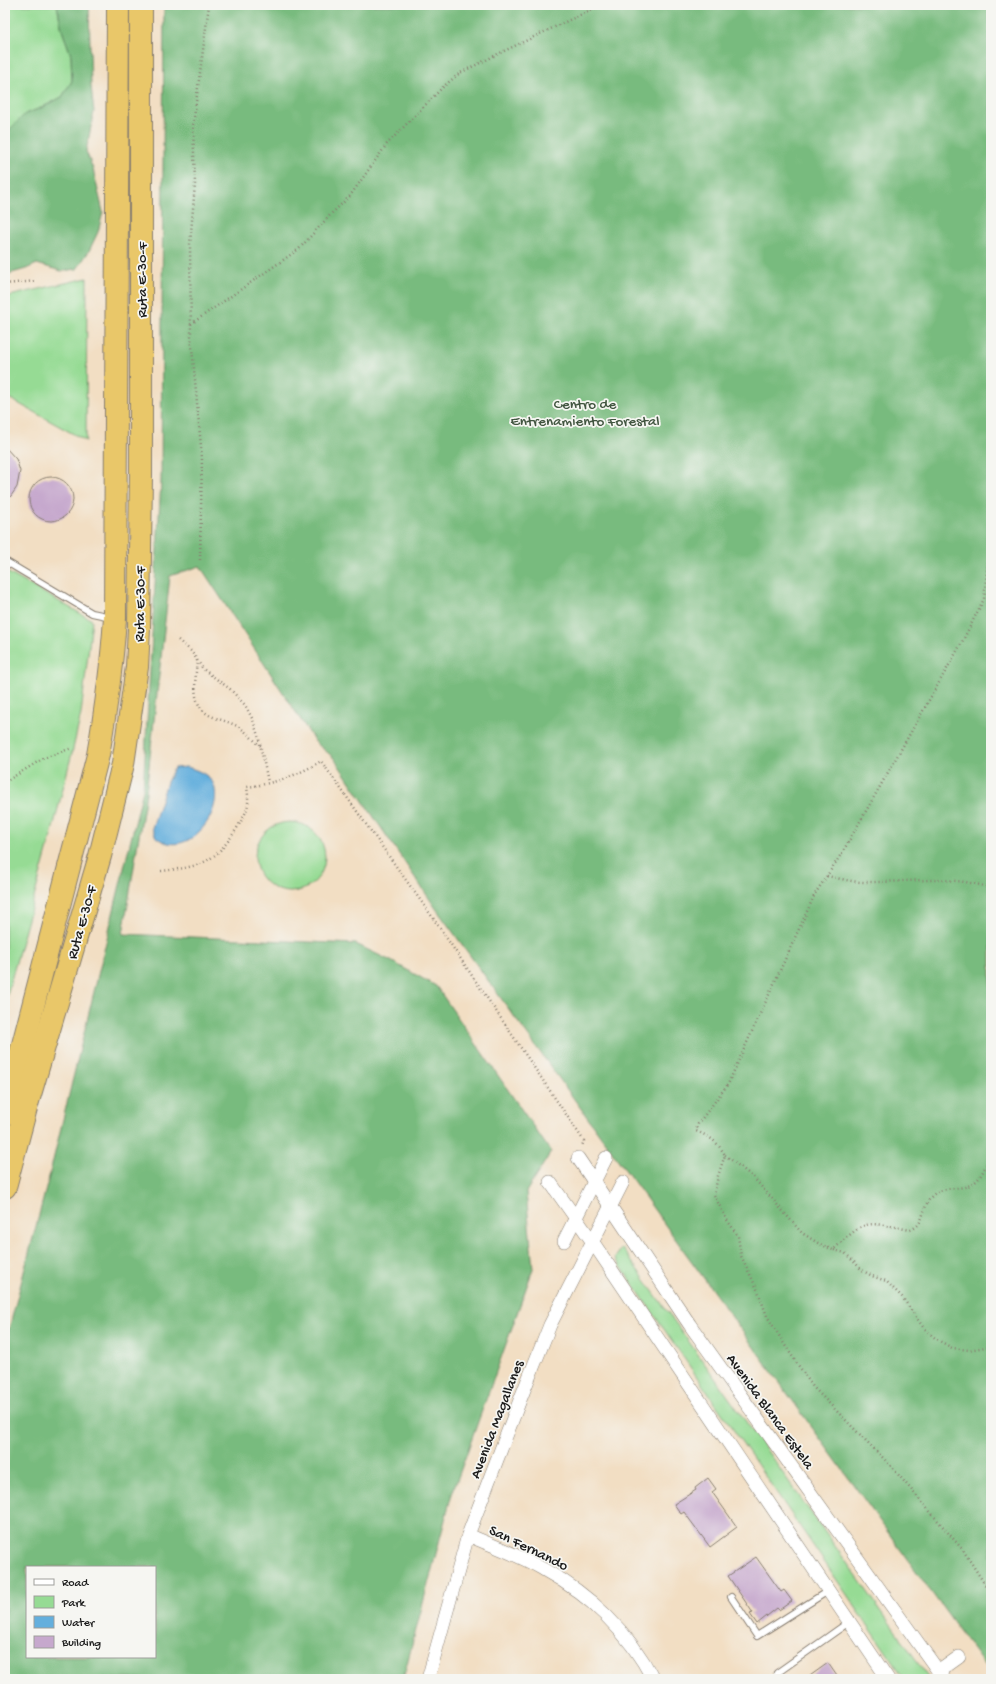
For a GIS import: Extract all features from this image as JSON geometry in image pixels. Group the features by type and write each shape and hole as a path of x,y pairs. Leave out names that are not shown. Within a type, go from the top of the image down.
{"highway":[{"name":"Ruta E-30-F","path":"5,1114 98,755 110,675 116,618 118,5"},
{"name":"Ruta E-30-F","path":"5,1187 26,1108 100,856 123,764 137,667 141,474 141,5"}],"street":[{"name":"Avenida Blanca Estela","path":"578,1158 690,1325 941,1676"},
{"path":"564,1240 606,1158"},
{"path":"550,1182 592,1241 888,1679"},
{"name":"Avenida Magallanes","path":"428,1679 468,1535 550,1324 623,1182"},
{"name":"San Fernando","path":"468,1535 542,1568 579,1592 613,1622 636,1652 653,1679"},
{"path":"941,1676 959,1656"}],"lane":[{"path":"5,561 92,613 116,618"},
{"path":"731,1597 757,1636 828,1591"},
{"path":"777,1673 849,1622"}],"path":[{"path":"200,560 202,458 191,324 190,245 195,184 193,125 209,5"},
{"path":"191,324 299,249 350,196 387,144 444,86 460,73 601,5"},
{"path":"5,284 36,281"},
{"path":"991,534 984,599 961,644 874,797 815,894 752,1035 728,1084 698,1124 696,1131 708,1136 719,1144 725,1155 753,1177 802,1232 818,1243 845,1254 862,1270 872,1276 886,1281 902,1297 923,1327 936,1339 952,1348 969,1350 990,1346 991,1354"},
{"path":"178,640 191,652 203,670 230,689 244,705 253,720 261,746 268,782"},
{"path":"197,660 195,688 197,700 202,710 211,716 240,728 261,746"},
{"path":"5,782 44,758 72,748"},
{"path":"161,871 188,868 206,861 218,854 230,840 247,812 249,800 247,788 298,774 321,761 432,918 584,1141 578,1158"},
{"path":"827,876 862,882 944,879 973,882 991,888"},
{"path":"725,1155 714,1195 727,1220 738,1236 741,1256 758,1291 767,1316 813,1387 890,1465 963,1550 991,1594"},
{"path":"833,1250 844,1240 867,1225 883,1225 910,1230 918,1225 931,1197 941,1190 966,1187 973,1184 984,1171 991,1158"}],"green space":[{"path":"5,5 57,5 62,30 71,55 72,81 62,97 41,108 25,114 10,129 5,142"},
{"path":"57,5 89,5 91,86 94,112 86,151 93,169 103,212 98,232 89,251 77,269 61,271 37,264 5,275 5,142 10,129 25,114 41,108 62,97 72,81 71,55 62,30"},
{"name":"Centro de Entrenamiento Forestal","path":"164,5 991,5 991,1671 987,1669 437,910 333,757 316,743 200,566 170,576 146,793 123,934 356,944 391,961 436,986 551,1152 526,1192 533,1269 451,1497 403,1679 5,1679 5,1344 49,1177 143,790 161,481"},
{"path":"87,278 86,441 5,396 5,297"},
{"path":"5,571 92,620 81,714 50,840 5,1002"},
{"path":"283,822 297,822 310,828 319,837 325,850 323,870 315,882 297,892 283,892 270,886 261,877 255,864 255,850 261,837 270,828"},
{"path":"622,1248 930,1679 905,1679 615,1258"}],"water":[{"path":"187,767 198,771 211,780 216,794 214,807 209,819 201,830 191,838 180,843 168,843 156,837 152,828 167,782 174,768"}],"building":[{"path":"5,447 16,459 20,471 17,487 11,496 5,501"},
{"path":"51,477 63,481 69,487 73,499 69,511 63,517 51,521 39,517 33,511 29,499 33,487 39,481"},
{"path":"708,1478 716,1489 712,1492 737,1527 710,1547 684,1512 681,1514 674,1504 696,1490 695,1488"},
{"path":"756,1557 781,1592 784,1590 792,1601 779,1610 777,1608 757,1624 750,1614 753,1613 728,1576"},
{"path":"828,1663 839,1679 807,1678"}]}
